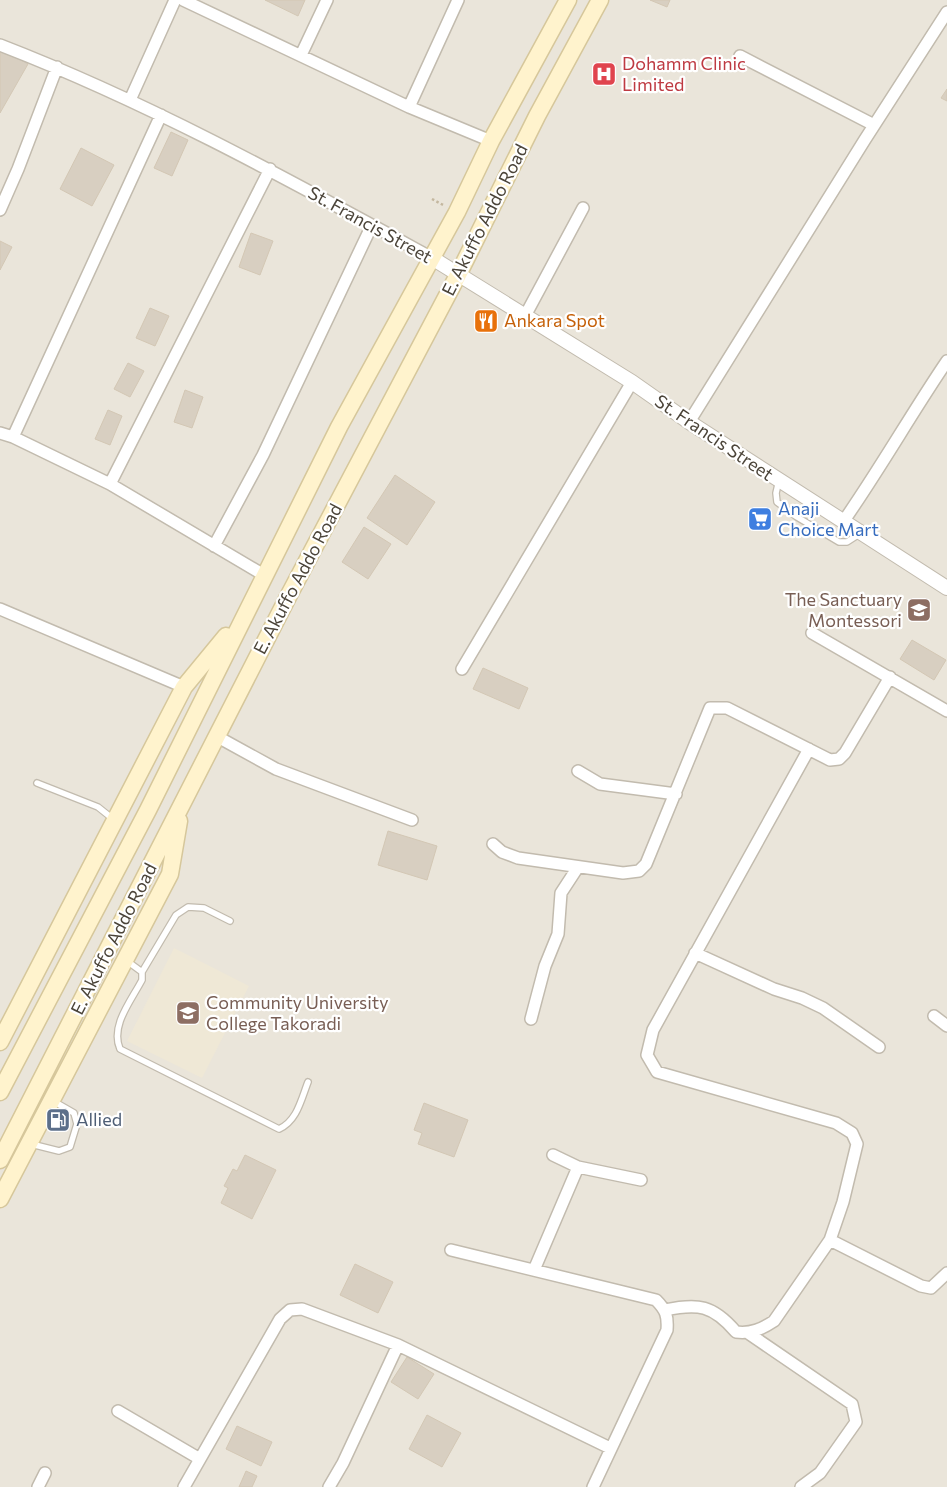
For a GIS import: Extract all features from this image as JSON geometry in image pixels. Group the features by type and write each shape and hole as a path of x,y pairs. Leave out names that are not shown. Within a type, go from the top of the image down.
{"main road":[{"name":"E. Akuffo Addo Road","path":"0,1092 148,810 244,613 339,427 457,212 491,141 568,0"},
{"name":"E. Akuffo Addo Road","path":"0,1160 216,736 458,274 537,116 600,0"},
{"path":"1,1037 184,687 244,613"},
{"path":"0,1199 170,874 182,803"}],"street":[{"path":"130,100 175,0"},
{"path":"301,55 327,0"},
{"path":"409,106 458,0"},
{"path":"190,1 409,106 491,141"},
{"path":"689,422 874,125 947,12"},
{"name":"St. Francis Street","path":"0,45 57,67 161,115 270,170 432,258 632,382 689,422 947,588"},
{"path":"740,56 874,125"},
{"path":"0,210 18,170 57,67"},
{"path":"13,437 161,115"},
{"path":"110,484 270,170"},
{"path":"525,316 583,208"},
{"path":"214,546 262,456 372,225"},
{"path":"843,522 874,478 906,422 947,361"},
{"path":"462,669 632,382"},
{"path":"0,433 13,437 110,484 264,576"},
{"path":"0,609 184,687"},
{"path":"812,632 947,711"},
{"path":"493,844 502,852 518,858 623,873 639,872 646,864 710,708 726,708 830,760 839,759 890,677"},
{"path":"216,736 276,769 412,820"},
{"path":"665,1310 684,1306 703,1307 723,1316 736,1332 748,1333 774,1321 830,1240 843,1202 857,1144 852,1133 836,1123 657,1072 647,1055 653,1030 695,953 740,877 809,749"},
{"path":"578,771 600,784 676,794"},
{"path":"531,1019 545,966 558,934 562,893 578,867"},
{"path":"695,953 774,989 802,998 823,1008 880,1047"},
{"path":"934,1016 947,1026"},
{"path":"554,1155 578,1167 641,1180"},
{"path":"534,1270 578,1167"},
{"path":"830,1240 921,1286 931,1288 947,1273"},
{"path":"451,1250 656,1300 665,1310 668,1318 667,1330 593,1487"},
{"path":"184,1487 280,1319 290,1310 302,1309 398,1345 610,1448"},
{"path":"748,1333 852,1404 856,1422 820,1473 802,1487"},
{"path":"329,1487 343,1462 398,1345"},
{"path":"118,1411 200,1459"},
{"path":"38,1487 44,1473"}],"lane":[{"path":"779,480 776,493 777,502 797,517 839,542 847,542 861,533"},
{"path":"36,783 107,811 115,821"},
{"path":"230,921 204,908 188,907 176,915 142,972 142,980 116,1030 116,1040 120,1049 278,1129 288,1125 294,1116 308,1082"},
{"path":"125,960 142,972"},
{"path":"29,1143 59,1151 70,1147 77,1124 74,1113 52,1100"}],"shaded area":[{"path":"0,0 947,0 947,1487 0,1487"},
{"name":"Community University College Takoradi","path":"174,948 249,986 202,1078 127,1041"}],"building":[{"path":"265,0 305,0 298,16"},
{"path":"650,0 670,0 667,7"},
{"path":"0,48 28,64 0,113"},
{"path":"947,89 947,101 941,98"},
{"path":"171,132 188,140 172,176 154,168"},
{"path":"81,148 114,165 92,206 60,189"},
{"path":"251,233 273,241 260,275 239,267"},
{"path":"0,241 12,247 0,270"},
{"path":"150,308 169,316 155,346 136,338"},
{"path":"128,363 144,371 130,397 114,389"},
{"path":"185,390 203,397 192,428 174,422"},
{"path":"108,410 122,416 110,445 95,439"},
{"path":"395,475 435,502 407,545 367,518"},
{"path":"364,527 391,544 368,579 342,562"},
{"path":"912,640 946,660 934,680 900,659"},
{"path":"483,668 528,688 519,709 473,689"},
{"path":"388,831 437,846 427,880 378,865"},
{"path":"424,1103 468,1120 454,1157 418,1144 422,1133 414,1130"},
{"path":"245,1155 276,1170 252,1219 221,1203 228,1188 224,1186 233,1169 237,1171"},
{"path":"355,1264 393,1282 378,1313 340,1295"},
{"path":"407,1357 434,1374 418,1399 391,1382"},
{"path":"427,1415 461,1433 442,1467 409,1449"},
{"path":"237,1426 272,1442 261,1466 226,1449"},
{"path":"246,1471 257,1476 252,1487 239,1487"}],"place":[{"name":"Dohamm Clinic Limited","path":"604,74"},
{"name":"Ankara Spot","path":"486,321"},
{"name":"Anaji Choice Mart","path":"760,519"},
{"name":"The Sanctuary Montessori","path":"919,610"},
{"name":"Community University College Takoradi","path":"188,1013"},
{"name":"Allied","path":"58,1120"}]}
